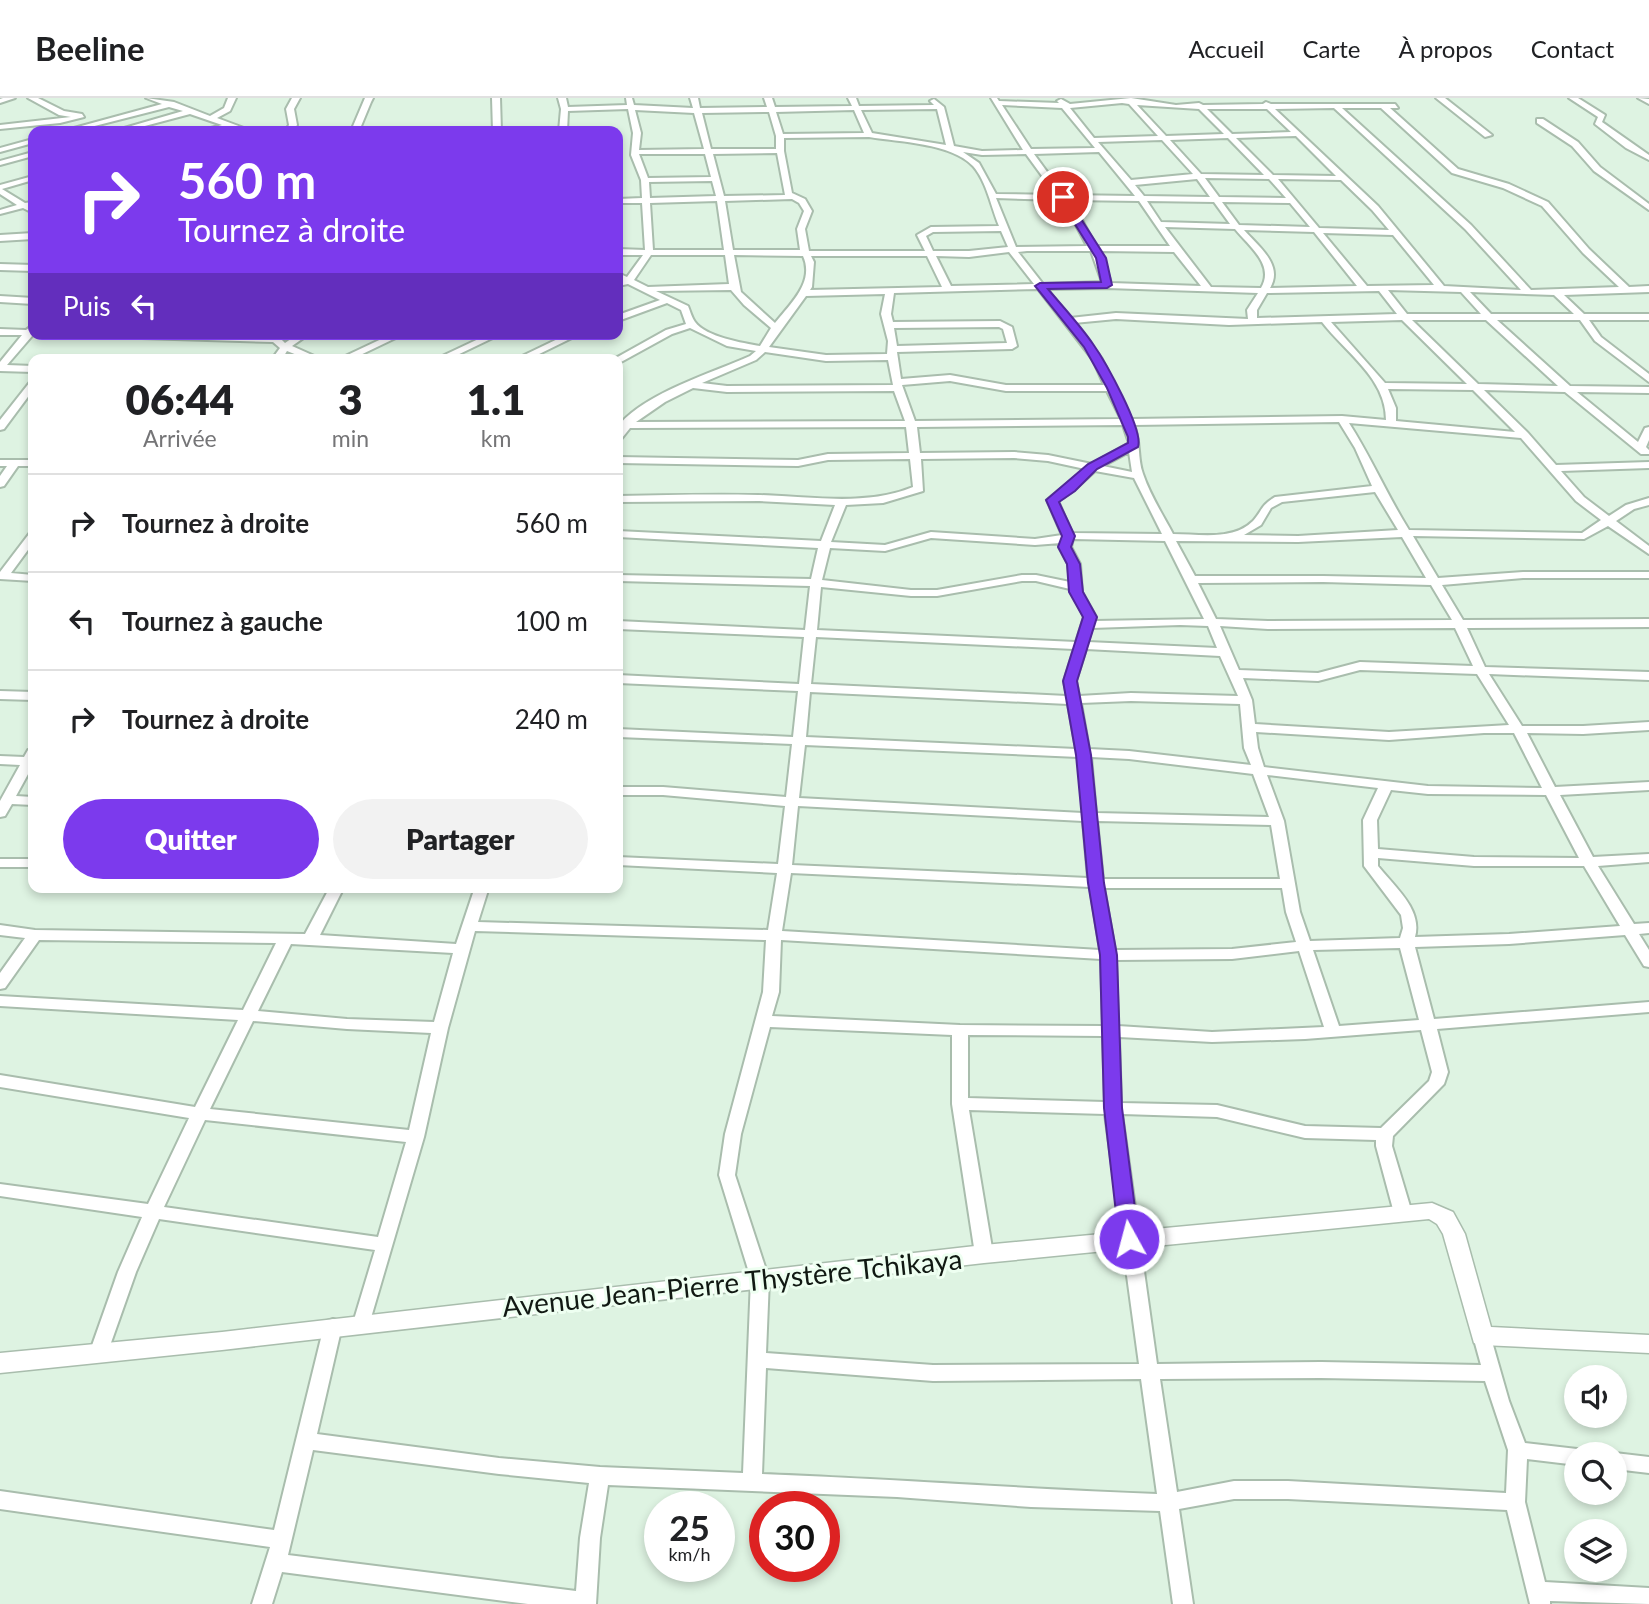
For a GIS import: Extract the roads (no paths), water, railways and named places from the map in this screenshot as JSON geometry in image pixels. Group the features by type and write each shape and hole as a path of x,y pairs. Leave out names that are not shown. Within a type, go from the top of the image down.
{"street":[{"path":"0,101 11,98"},
{"path":"212,118 227,109 232,98"},
{"path":"292,126 290,109 296,98"},
{"path":"356,126 363,117 369,98"},
{"path":"496,98 497,126"},
{"path":"562,98 565,109 563,126"},
{"path":"694,98 721,199 734,287 740,298 758,310 776,328"},
{"path":"623,428 643,411 753,358 806,293 810,262 802,246 801,229 808,211 807,206 792,197 787,190 780,136 768,98"},
{"path":"852,98 869,135"},
{"path":"930,98 940,107 950,147 976,165 993,196 1011,249 1089,346 1134,437 1138,476 1212,622 1246,700 1256,769 1277,821 1303,946 1333,1031"},
{"path":"1194,98 1294,201 1364,288"},
{"path":"1260,98 1375,208 1441,288"},
{"path":"1327,98 1468,227 1529,293"},
{"path":"1440,98 1488,135"},
{"path":"1573,98 1602,117 1598,122 1649,158"},
{"path":"1642,98 1649,102"},
{"path":"0,127 35,122 61,122 82,116 62,113 37,99"},
{"path":"155,99 232,125"},
{"path":"996,100 1129,100 1200,107 1395,106"},
{"path":"996,100 1051,185 1063,197 1101,258 1107,285"},
{"path":"1129,100 1161,138 1199,176 1269,264 1271,279 1252,310 1253,321"},
{"path":"565,109 629,102 661,111 940,107"},
{"path":"623,283 629,281 649,252 645,180 636,152 637,133 629,102"},
{"path":"1062,102 1141,198 1175,249 1209,290"},
{"path":"86,126 171,104"},
{"path":"1383,106 1455,171 1506,186 1545,204 1586,251 1625,288"},
{"path":"137,126 193,111"},
{"path":"1540,121 1575,144 1597,169 1649,208"},
{"path":"227,126 232,125"},
{"path":"1091,140 1297,134"},
{"path":"780,136 869,135 982,153 1099,150"},
{"path":"0,150 28,142"},
{"path":"636,152 780,150"},
{"path":"0,163 28,155"},
{"path":"1127,183 1199,176 1342,178"},
{"path":"645,180 716,179"},
{"path":"4,208 0,189 28,180"},
{"path":"993,196 1294,201"},
{"path":"623,201 792,197"},
{"path":"4,208 28,204"},
{"path":"4,208 22,206 28,209"},
{"path":"1160,224 1396,233"},
{"path":"947,288 921,235 924,232 1004,229"},
{"path":"0,238 28,236"},
{"path":"623,252 986,254 1011,249 1175,249"},
{"path":"0,267 28,268"},
{"path":"623,278 685,308 691,325 723,342 826,358 1012,346 1007,327 1000,324 890,326"},
{"path":"806,293 1107,285 1209,290 1441,288 1529,293 1649,289"},
{"path":"647,288 734,287"},
{"path":"1381,287 1404,317 1524,435 1580,499 1649,551"},
{"path":"1463,289 1489,319 1608,425 1649,456"},
{"path":"1638,289 1649,300"},
{"path":"623,499 802,499 842,502 903,495 919,489 911,423 897,385 892,353 887,314 890,290"},
{"path":"1556,292 1583,318 1598,339 1649,379"},
{"path":"0,299 28,300"},
{"path":"623,316 670,299"},
{"path":"1070,321 1116,316 1196,321 1404,317 1649,317"},
{"path":"1325,320 1383,386 1392,407 1391,424"},
{"path":"623,358 637,353 663,333 691,325"},
{"path":"0,332 28,331"},
{"path":"0,368 28,336"},
{"path":"276,340 304,354"},
{"path":"279,354 285,346 295,340"},
{"path":"355,354 387,340"},
{"path":"452,354 484,340"},
{"path":"532,354 563,340"},
{"path":"0,368 28,369"},
{"path":"694,385 727,389 897,385 950,379 1006,388 1112,388"},
{"path":"1383,386 1649,390"},
{"path":"0,427 28,391"},
{"path":"625,425 962,425 1342,419 1524,435"},
{"path":"1342,419 1360,448 1378,488 1459,623 1480,671 1518,729 1589,863 1649,962"},
{"path":"1640,448 1649,430"},
{"path":"1134,445 1093,467 1052,500 1068,536 1065,547 1074,564 1079,600 1090,617 1090,625 1079,646 1070,681 1084,755 1096,883 1108,955 1113,1108 1129,1239 1183,1604"},
{"path":"623,460 798,463 828,457 1014,455 1048,458 1138,476"},
{"path":"0,463 28,463"},
{"path":"0,484 15,463"},
{"path":"1554,468 1649,465"},
{"path":"1231,538 1257,523 1267,506 1279,499 1378,488"},
{"path":"623,534 885,548 931,535 1035,542 1058,540 1068,536 1298,539 1407,533 1584,536 1640,502 1649,500"},
{"path":"752,1483 760,1279 727,1175 733,1134 771,992 774,935 781,902 816,583 825,544 842,502"},
{"path":"1,576 28,542"},
{"path":"1189,580 1434,582 1523,575 1649,575"},
{"path":"1,576 28,578"},
{"path":"623,578 816,583 911,593 937,593 1022,578 1036,578 1076,587"},
{"path":"1090,625 1180,621 1649,623"},
{"path":"623,625 1224,652"},
{"path":"1234,674 1318,677 1360,666 1649,676"},
{"path":"623,679 1074,700 1131,697 1246,700"},
{"path":"2,697 28,696"},
{"path":"1251,728 1388,736 1649,726"},
{"path":"623,733 1129,755 1386,786 1471,792 1649,786"},
{"path":"0,760 28,757"},
{"path":"4,806 28,762"},
{"path":"1386,786 1370,820 1371,866 1408,914 1410,928 1406,942 1440,1072 1436,1084 1385,1134 1384,1146 1403,1213"},
{"path":"623,791 663,791 791,802 1090,816 1277,821"},
{"path":"4,806 28,802"},
{"path":"1370,853 1415,859 1589,863 1649,858"},
{"path":"623,861 1096,883 1289,884"},
{"path":"0,863 28,863"},
{"path":"310,939 334,893"},
{"path":"362,1323 416,1137 461,949 480,893"},
{"path":"468,926 774,935 1108,955 1233,954 1303,946 1649,928"},
{"path":"0,930 36,935 310,939 461,949"},
{"path":"0,984 36,935"},
{"path":"98,1354 127,1272 153,1213 286,939"},
{"path":"0,1001 249,1014 346,1024 440,1028"},
{"path":"764,1021 960,1030 1111,1031 1212,1037 1333,1031 1649,1007"},
{"path":"960,1030 960,1104 984,1254"},
{"path":"0,1081 83,1098 200,1116 416,1137"},
{"path":"960,1104 1217,1111 1305,1132 1385,1134"},
{"path":"0,1190 383,1244"},
{"name":"Avenue Jean-Pierre Thystère Tchikaya","path":"0,1363 984,1254 1432,1212 1445,1218 1454,1234 1482,1336"},
{"path":"262,1604 282,1540 333,1326"},
{"path":"1649,1344 1482,1336 1518,1450 1515,1502 1539,1597 1649,1598"},
{"path":"758,1360 933,1373 1321,1370 1492,1373"},
{"path":"304,1441 600,1476 1167,1503 1202,1494 1261,1490 1515,1502"},
{"path":"1518,1450 1564,1455"},
{"path":"1627,1462 1649,1465"},
{"path":"274,1562 586,1603 590,1538 600,1476"},
{"path":"0,1500 282,1540"}]}
